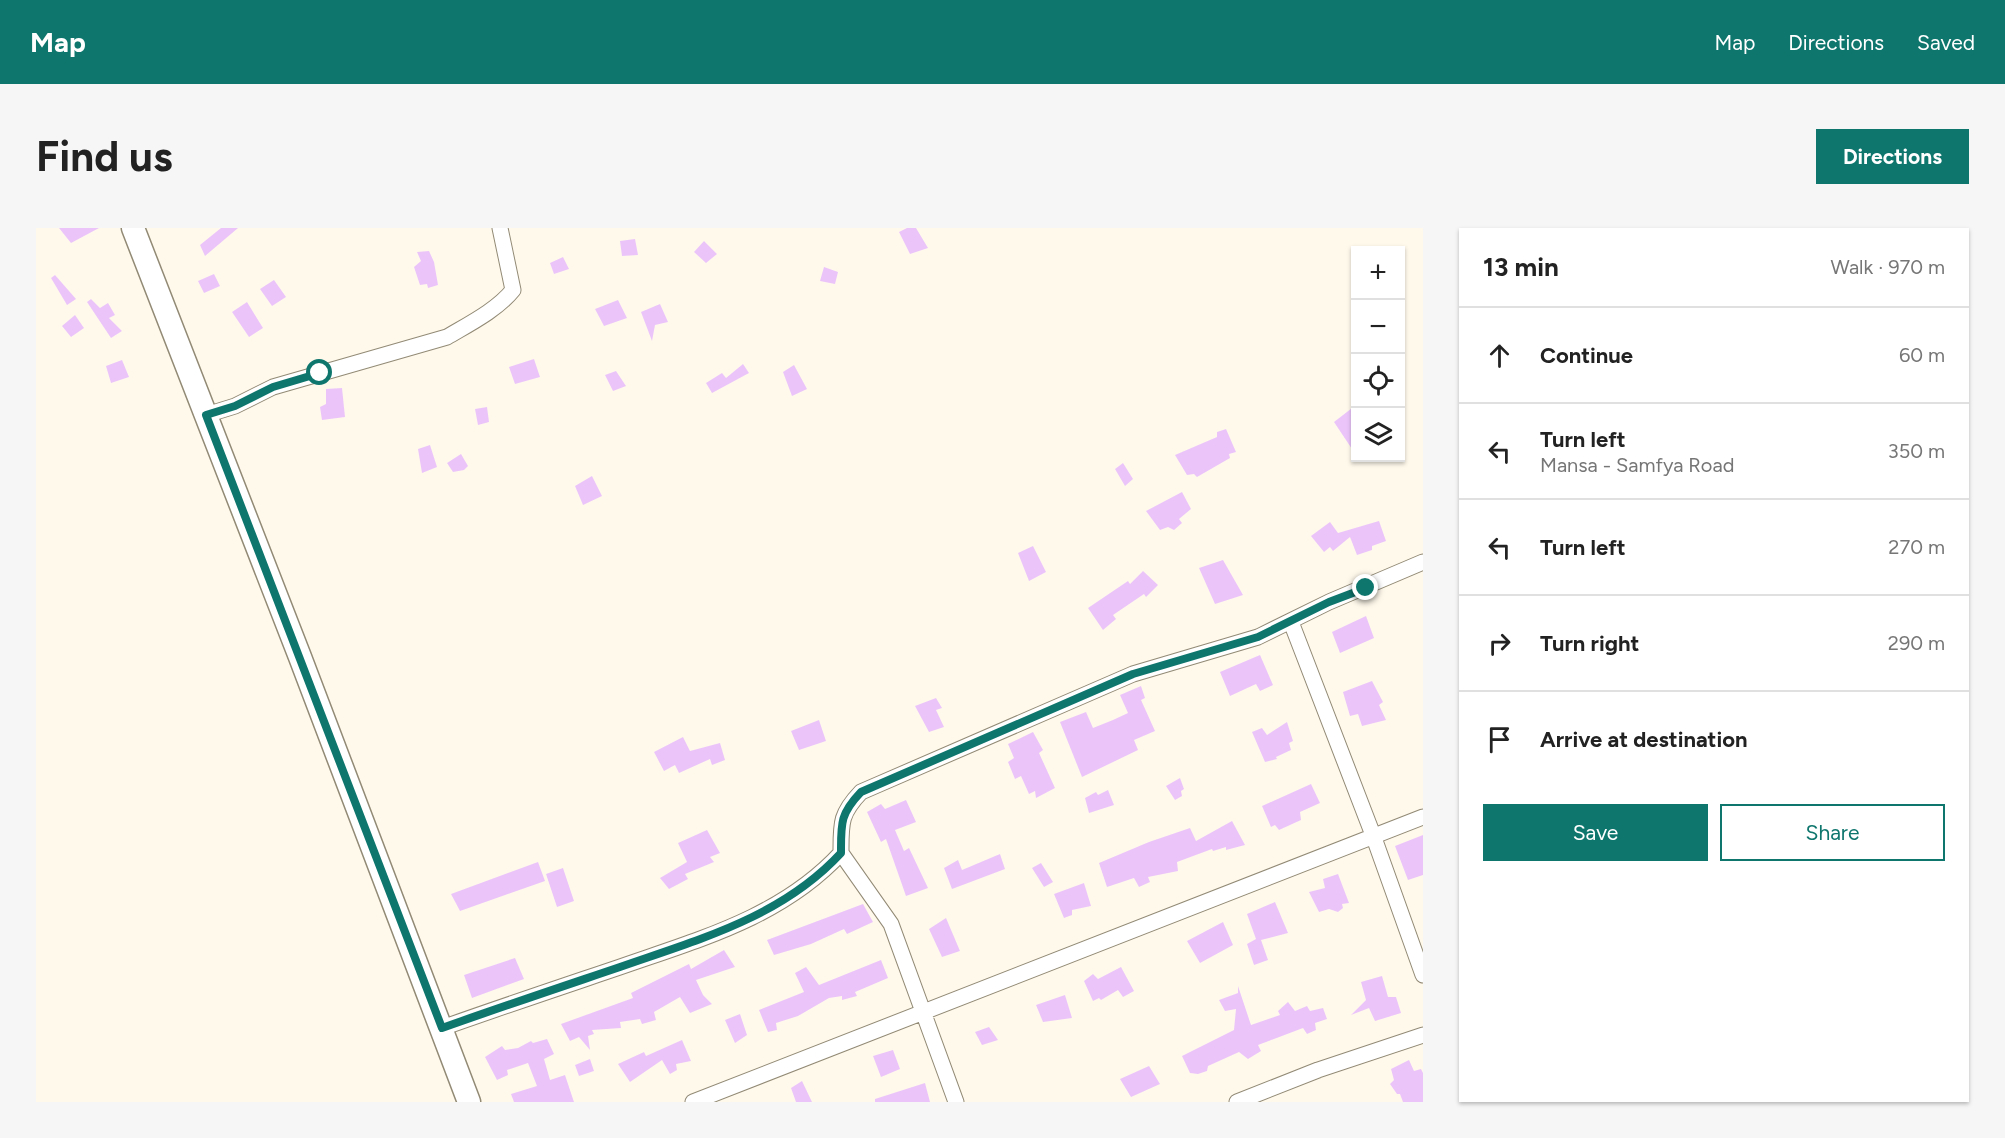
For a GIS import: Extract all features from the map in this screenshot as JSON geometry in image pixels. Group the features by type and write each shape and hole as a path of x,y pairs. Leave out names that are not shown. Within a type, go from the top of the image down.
{"main road":[{"path":"133,228 469,1102"}],"street":[{"path":"206,415 235,406 273,387 394,350 440,339 460,329 506,299 513,290 500,228"},
{"path":"956,1102 891,924 841,853 841,824 846,808 861,792 1133,674 1258,637 1329,602 1423,562"},
{"path":"1291,622 1373,835 1423,975"},
{"path":"693,1102 1423,817"},
{"path":"442,1028 733,927 769,910 811,882 841,853"},
{"path":"1237,1102 1318,1070 1423,1035"}],"building":[{"path":"59,228 99,228 71,243"},
{"path":"221,228 238,228 205,256 200,245"},
{"path":"907,228 916,228 928,248 910,254 899,232"},
{"path":"635,239 638,255 622,256 620,241"},
{"path":"704,241 717,254 706,263 694,252"},
{"path":"429,251 434,262 438,285 428,288 427,284 420,285 414,267 421,261 417,252"},
{"path":"563,257 569,269 554,274 550,263"},
{"path":"824,267 838,272 835,284 820,281"},
{"path":"214,274 220,286 204,293 198,281"},
{"path":"55,275 76,299 67,305 51,278"},
{"path":"274,280 286,297 272,306 260,289"},
{"path":"91,299 100,308 108,303 115,315 109,318 122,331 111,338 87,302"},
{"path":"618,300 627,318 604,326 595,309"},
{"path":"247,302 263,328 249,337 232,312"},
{"path":"660,304 668,322 655,325 652,341 641,312"},
{"path":"75,315 84,328 71,337 62,326"},
{"path":"534,359 540,377 515,384 509,367"},
{"path":"122,360 129,377 111,383 106,366"},
{"path":"743,364 749,373 712,393 706,383 722,373 726,378"},
{"path":"794,365 807,389 792,396 783,372"},
{"path":"616,371 626,386 613,391 605,375"},
{"path":"342,388 345,417 322,420 320,407 326,404 326,389"},
{"path":"487,407 489,422 478,425 475,409"},
{"path":"1351,409 1351,448 1334,422"},
{"path":"1226,429 1236,452 1229,454 1230,458 1197,477 1194,474 1187,475 1175,455 1217,437 1217,432"},
{"path":"430,445 437,467 422,473 418,449"},
{"path":"461,454 468,466 464,470 453,472 447,463"},
{"path":"1123,463 1133,479 1125,486 1115,469"},
{"path":"592,476 602,496 583,505 575,486"},
{"path":"1182,492 1191,509 1179,519 1182,523 1174,530 1168,527 1160,530 1146,511"},
{"path":"1379,521 1386,541 1372,546 1372,550 1357,555 1350,537 1333,551 1330,547 1324,552 1311,536 1330,522 1338,533"},
{"path":"1033,546 1046,572 1029,581 1018,553"},
{"path":"1223,560 1243,595 1215,604 1199,568"},
{"path":"1143,571 1158,585 1146,597 1144,594 1113,615 1116,619 1103,630 1088,608 1128,581 1130,584"},
{"path":"1366,616 1374,638 1340,653 1332,632"},
{"path":"1260,655 1273,685 1260,691 1256,684 1230,696 1220,672"},
{"path":"1372,681 1383,702 1379,705 1386,720 1362,726 1358,714 1350,716 1343,692"},
{"path":"1141,686 1145,698 1141,700 1155,731 1134,740 1138,750 1082,777 1060,722 1086,712 1093,728 1113,720 1128,713 1120,695"},
{"path":"936,698 942,708 936,710 944,727 929,732 915,706"},
{"path":"819,720 826,741 799,750 791,731"},
{"path":"1287,722 1293,741 1289,743 1291,750 1276,757 1277,759 1265,762 1252,732 1262,728 1267,735"},
{"path":"1033,732 1043,750 1039,753 1055,788 1036,798 1035,791 1029,794 1021,776 1015,779 1008,762 1014,758 1008,744"},
{"path":"683,737 690,751 720,743 725,760 712,765 710,759 679,773 675,765 664,771 654,752"},
{"path":"1180,778 1184,789 1181,791 1182,796 1175,800 1166,786"},
{"path":"1311,784 1320,803 1300,812 1301,820 1279,830 1275,825 1271,827 1262,806"},
{"path":"1108,790 1114,805 1089,813 1085,798 1096,792 1098,795"},
{"path":"906,800 916,822 895,830 904,851 909,848 928,888 906,896 886,839 881,842 867,812 881,804 885,809"},
{"path":"1232,821 1245,845 1226,850 1226,847 1213,851 1212,849 1177,862 1178,871 1148,877 1150,882 1139,887 1134,878 1107,887 1099,863 1190,828 1196,841"},
{"path":"707,830 720,853 710,857 714,862 685,874 688,879 669,889 660,878 687,862 678,843"},
{"path":"1423,835 1423,875 1408,880 1395,846"},
{"path":"1000,854 1005,869 952,889 944,868 958,860 962,870"},
{"path":"538,862 545,881 460,911 451,894"},
{"path":"1041,863 1053,882 1044,887 1032,868"},
{"path":"563,868 574,901 557,907 546,874"},
{"path":"1338,874 1349,903 1342,904 1343,908 1338,912 1329,909 1319,912 1309,892 1325,888 1323,879"},
{"path":"1084,883 1091,906 1072,910 1072,915 1064,918 1054,894"},
{"path":"1275,902 1288,933 1261,940 1268,960 1254,965 1247,944 1256,939 1247,914"},
{"path":"863,904 873,922 847,934 844,929 811,944 774,955 767,940"},
{"path":"946,918 960,951 942,957 929,929"},
{"path":"1223,922 1233,945 1200,963 1187,941"},
{"path":"724,950 735,967 696,980 703,995 712,1004 690,1013 680,997 654,1012 656,1020 642,1024 640,1019 620,1022 621,1028 592,1030 594,1034 588,1036 590,1050 579,1037 570,1041 561,1024 633,998 631,993 689,964 691,969"},
{"path":"515,958 524,979 472,998 464,975"},
{"path":"881,960 888,978 855,992 857,996 842,1000 842,996 829,998 798,1016 776,1023 777,1030 768,1032 759,1010 804,992 795,973 806,967 819,985"},
{"path":"1121,967 1134,991 1123,997 1118,990 1101,1000 1099,998 1093,1001 1084,981 1093,974 1098,979"},
{"path":"1382,976 1388,997 1396,997 1401,1013 1375,1021 1369,1008 1351,1015 1366,1000 1361,982"},
{"path":"1238,986 1251,1025 1280,1015 1278,1011 1288,1002 1295,1011 1307,1006 1310,1011 1323,1008 1327,1019 1315,1023 1316,1030 1307,1034 1303,1028 1258,1045 1261,1051 1248,1059 1239,1052 1208,1066 1207,1071 1198,1074 1190,1073 1182,1056 1234,1030 1236,1009 1225,1011 1219,1000 1238,993"},
{"path":"1065,995 1072,1018 1043,1022 1036,1005"},
{"path":"740,1014 747,1035 735,1043 725,1020"},
{"path":"989,1027 998,1040 982,1045 975,1032"},
{"path":"547,1039 554,1054 544,1059 550,1080 565,1075 574,1102 514,1102 511,1094 537,1086 528,1063 507,1070 508,1075 497,1080 485,1057 502,1046 505,1050 518,1048 531,1041 533,1043"},
{"path":"682,1040 691,1061 676,1064 677,1070 670,1074 662,1060 630,1082 618,1064 644,1052 646,1056"},
{"path":"893,1050 900,1069 881,1077 873,1056"},
{"path":"590,1059 594,1071 579,1076 575,1065"},
{"path":"1409,1060 1414,1071 1421,1069 1423,1073 1423,1102 1403,1102 1400,1094 1397,1094 1390,1084 1394,1080 1391,1069"},
{"path":"1149,1066 1160,1084 1131,1097 1120,1079"},
{"path":"802,1081 812,1102 796,1102 791,1088"},
{"path":"925,1083 930,1102 875,1102 875,1099"}],"route":[{"path":"320,373 273,387 235,406 206,415 442,1028 714,934 769,910 820,877 841,853 841,824 846,808 861,792 1133,674 1258,637 1329,602 1366,588"}]}
